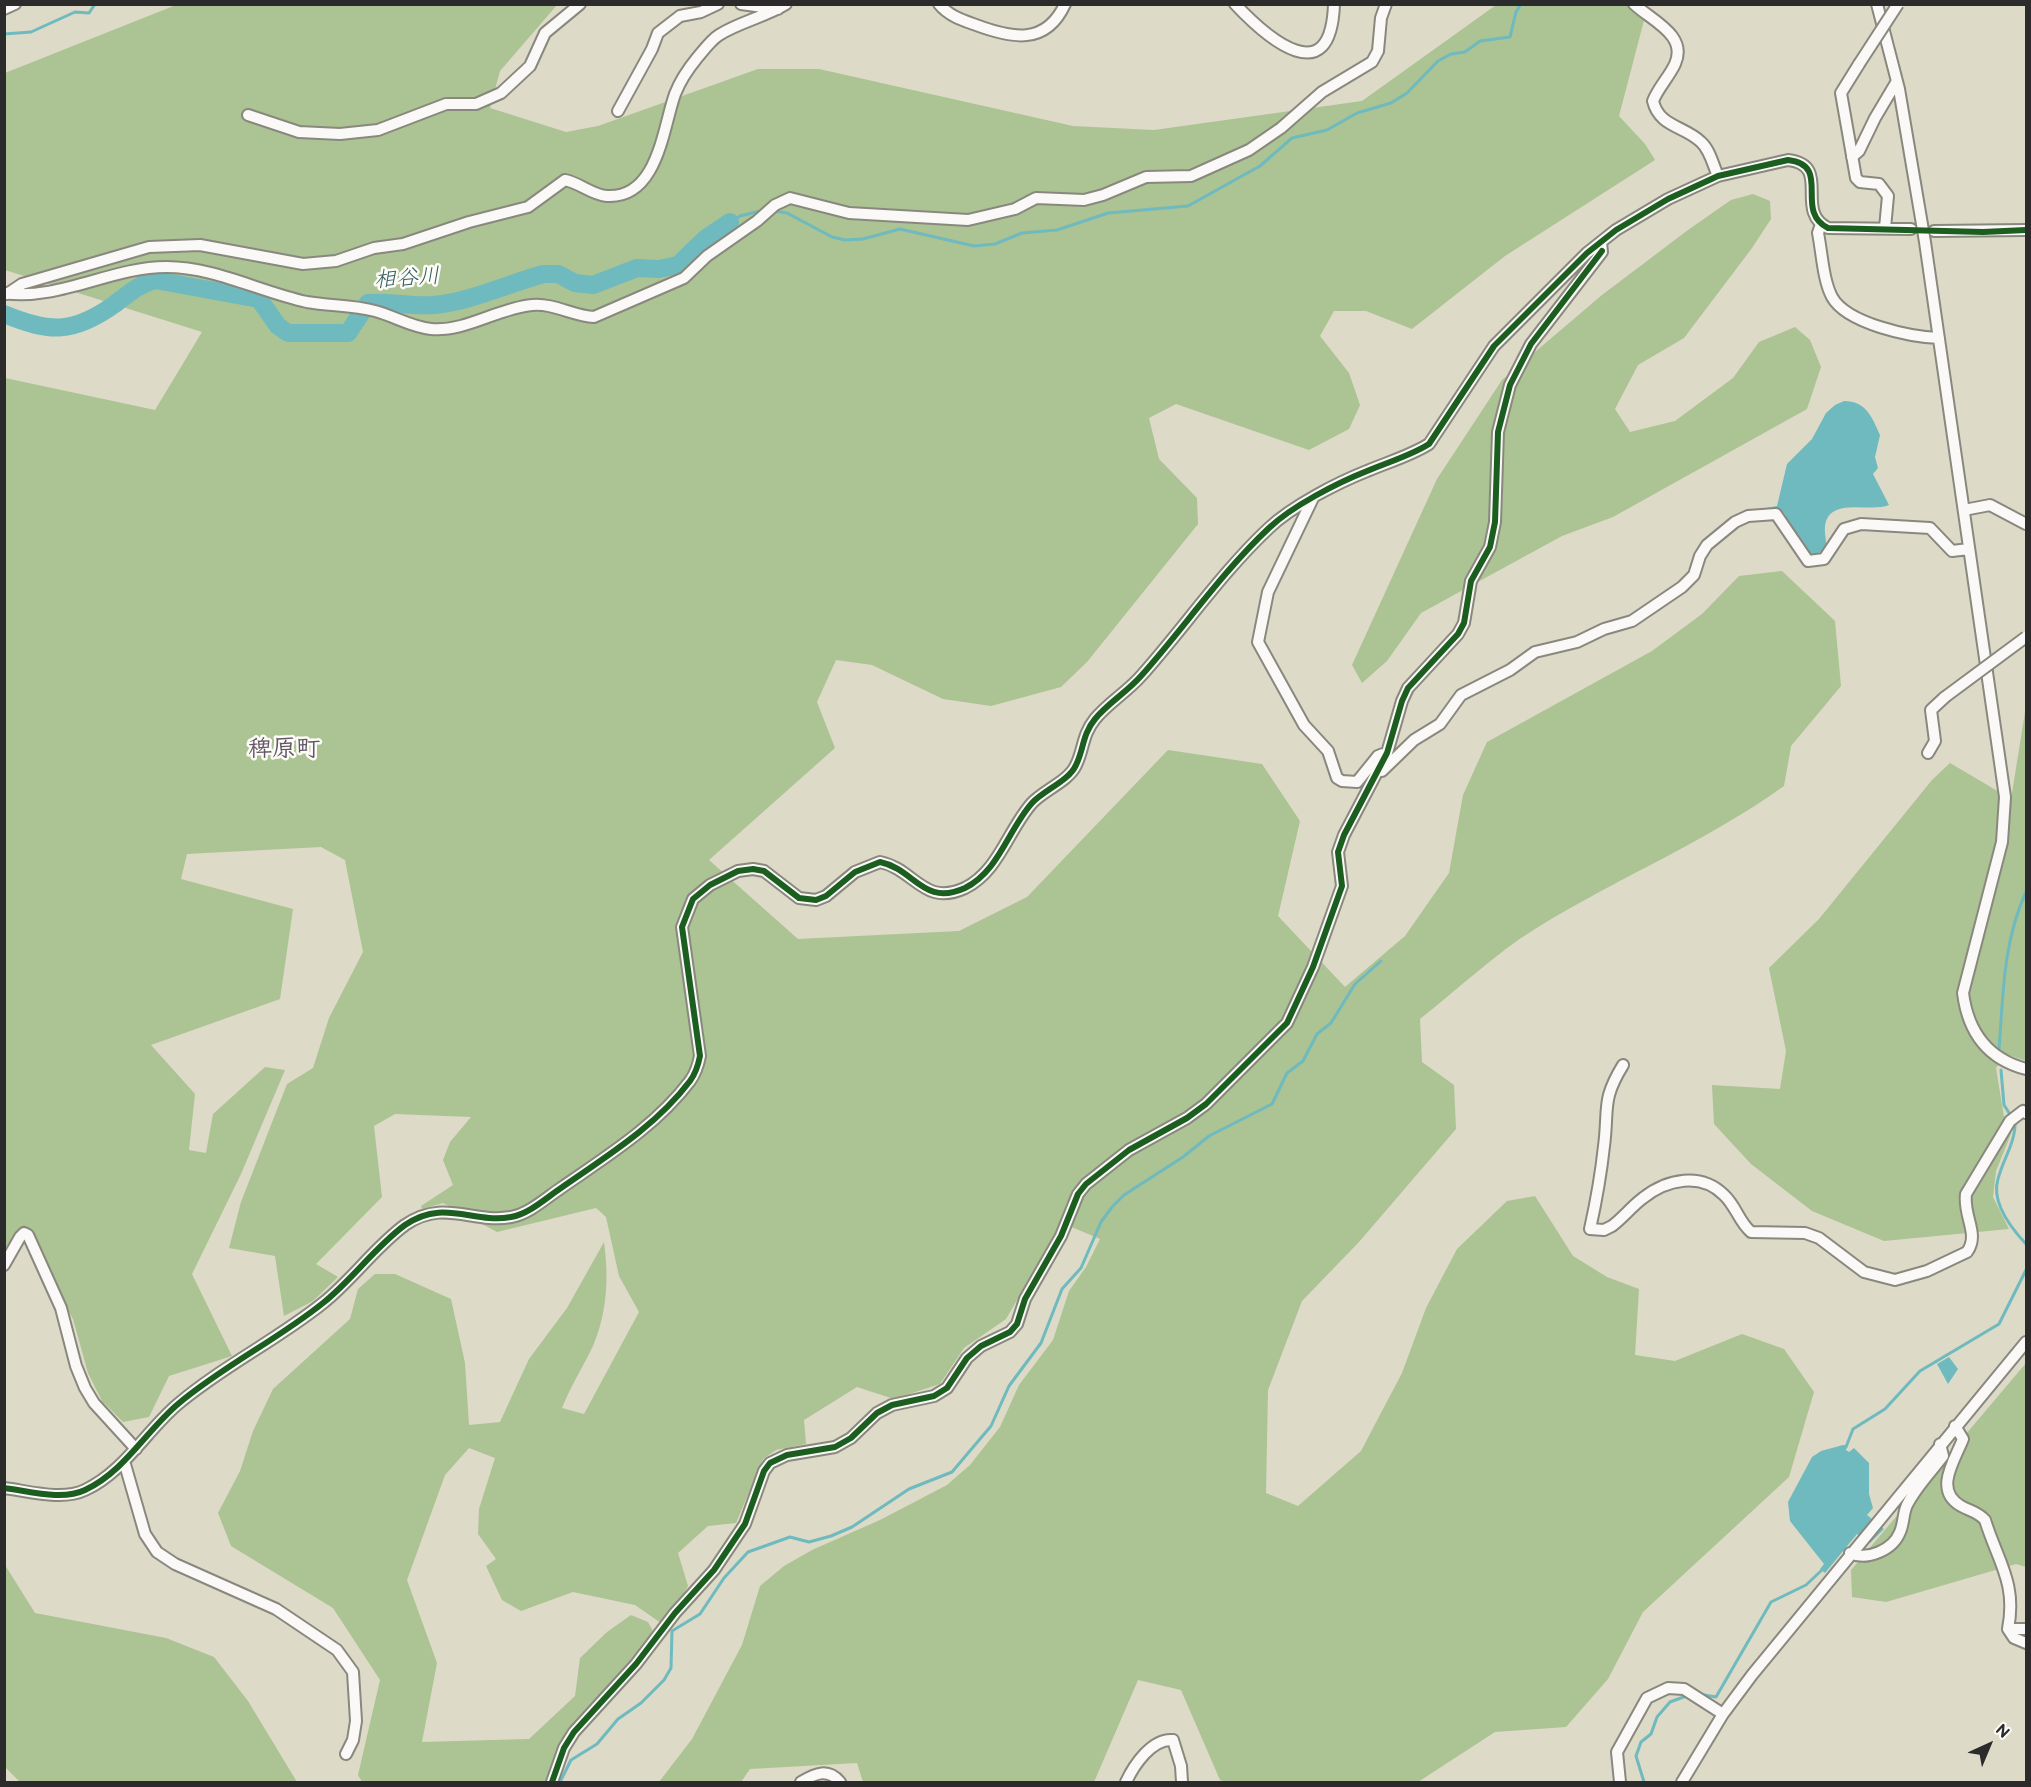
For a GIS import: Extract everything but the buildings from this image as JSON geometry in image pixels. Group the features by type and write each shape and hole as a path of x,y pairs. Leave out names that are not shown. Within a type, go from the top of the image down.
{"street":[{"path":"4,9 15,4"},
{"path":"248,115 299,132 350,134 378,130 446,104 476,104 501,93 530,66 545,33 580,4"},
{"path":"618,111 652,49 658,33 680,16 701,12 718,4"},
{"path":"741,4 782,7"},
{"path":"939,4 953,16 1004,36 1019,37 1046,29 1059,17 1065,4"},
{"path":"1234,4 1276,42 1305,55 1316,53 1327,43 1334,4"},
{"path":"6,293 27,294 141,268 165,267 219,276 308,302 364,309 432,329 450,329 533,305 550,306 580,317 594,317 684,278 707,256 790,198 849,213 968,220 1015,209 1036,198 1084,200 1146,177 1191,176 1261,143 1322,92 1372,62 1378,51 1381,18 1386,4"},
{"path":"1634,4 1673,36 1678,44 1675,65 1653,101 1655,111 1671,125 1703,144 1718,176"},
{"path":"1877,4 1897,81 1939,338 2006,797 2002,842 1963,993 1970,1025 1988,1050 2010,1065 2026,1069"},
{"path":"1885,228 1888,196 1879,184 1860,182 1856,178 1841,93 1898,4"},
{"path":"6,293 22,284 149,247 200,246 303,264 336,261 374,248 403,244 458,225 528,207 565,180 579,184 596,194 619,195 629,191 648,174 676,93 697,58 718,35 782,7"},
{"path":"1852,157 1859,151 1897,81"},
{"path":"4,1488 69,1496 96,1484 124,1461 176,1406 204,1383 324,1302 404,1226 433,1212 448,1211 502,1218 523,1213 633,1138 666,1108 698,1069 700,1056 682,927 693,899 710,885 738,871 753,869 764,872 799,898 816,900 826,896 855,872 880,862 898,868 924,889 938,894 955,891 972,883 991,867 1017,822 1032,803 1076,765 1082,741 1096,717 1142,676 1192,614 1270,527 1313,498 1361,473 1416,452 1429,444 1494,346 1616,230 1668,199 1718,176 1776,161 1800,161 1808,167 1811,176 1811,206 1821,224 1828,228 1911,229"},
{"path":"1821,224 1818,233 1829,290 1840,308 1865,321 1917,338 1939,338"},
{"path":"1934,231 2026,230"},
{"path":"552,1782 564,1748 574,1732 636,1664 675,1613 714,1569 739,1533 745,1524 764,1471 770,1463 787,1455 835,1448 877,1413 892,1405 934,1396 947,1388 967,1358 981,1346 1010,1332 1017,1324 1025,1299 1061,1236 1078,1194 1086,1184 1129,1150 1187,1118 1206,1104 1287,1023 1313,967 1342,886 1338,852 1344,835 1387,753 1402,701 1408,688 1458,634 1464,623 1471,581 1490,547 1495,522 1498,432 1510,385 1531,344 1602,252 1601,242"},
{"path":"1313,498 1268,592 1258,642 1304,725 1328,751 1337,778 1342,782 1357,782 1378,756 1387,753"},
{"path":"1964,510 1990,505 2026,524"},
{"path":"1375,777 1414,740 1440,724 1461,695 1510,670 1535,652 1577,642 1604,629 1632,621 1682,587 1694,575 1700,556 1707,545 1735,522 1748,516 1776,514 1808,561 1824,559 1844,529 1861,524 1920,525 1930,528 1952,550 1969,549"},
{"path":"1928,753 1935,741 1932,710 1945,697 2026,637"},
{"path":"1623,1065 1611,1084 1606,1103 1605,1144 1590,1229 1604,1230 1612,1226 1654,1190 1692,1179 1707,1183 1721,1192 1732,1203 1744,1226 1751,1232 1790,1232 1819,1238 1864,1272 1883,1279 1906,1278 1967,1252 1972,1245 1973,1234 1964,1208 1966,1194 2017,1116"},
{"path":"4,1265 20,1237 24,1233 28,1235 61,1308 76,1366 85,1388 94,1403 136,1449"},
{"path":"1682,1782 1723,1714 1850,1553 2026,1342"},
{"path":"1955,1426 1963,1439 1946,1475 1947,1486 1959,1505 1979,1513 1985,1520 2012,1592 2008,1629 2014,1638 2026,1643"},
{"path":"1850,1553 1858,1557 1870,1555 1883,1551 1893,1543 1900,1533 1907,1506 1944,1456 1940,1444"},
{"path":"124,1461 145,1534 157,1552 176,1564 276,1610 318,1636 342,1657 353,1672 356,1721 353,1740 346,1754"},
{"path":"2008,1629 2026,1629"},
{"path":"1620,1782 1617,1752 1647,1698 1668,1688 1684,1689 1723,1714"},
{"path":"1126,1782 1148,1751 1157,1742 1165,1739 1173,1740 1177,1746 1182,1782"},
{"path":"801,1782 813,1774 825,1772 840,1782"}],"green space":[{"path":"176,5 557,5 500,71 490,108 566,132 598,126 758,69 819,69 1073,126 1154,130 1362,101 1496,5 1648,5 1619,116 1645,144 1655,160 1505,256 1412,329 1366,311 1334,311 1320,336 1349,373 1360,405 1349,429 1309,450 1176,404 1149,418 1159,459 1197,498 1198,524 1087,662 1061,687 991,706 943,699 872,665 836,660 817,702 835,748 709,860 798,939 959,931 1027,897 1168,750 1262,764 1300,821 1278,916 1345,987 1405,936 1449,873 1463,795 1487,742 1652,651 1702,614 1739,576 1782,571 1835,621 1841,686 1791,746 1784,786 1724,825 1535,929 1491,960 1420,1019 1422,1062 1454,1085 1456,1129 1359,1242 1302,1301 1268,1390 1266,1493 1298,1506 1361,1451 1402,1373 1426,1308 1457,1249 1507,1201 1535,1196 1573,1256 1607,1277 1639,1289 1635,1355 1675,1361 1742,1334 1784,1349 1814,1392 1789,1477 1643,1612 1608,1679 1566,1727 1495,1732 1418,1782 1225,1782 1220,1780 1181,1690 1138,1680 1094,1782 863,1782 857,1763 750,1769 741,1782 659,1782 692,1739 742,1645 760,1586 784,1566 812,1550 880,1520 947,1485 970,1465 1000,1427 1019,1385 1053,1340 1069,1291 1086,1267 1100,1239 1062,1223 1006,1319 964,1348 940,1384 894,1399 857,1387 804,1420 806,1444 776,1450 763,1459 736,1523 708,1526 678,1553 688,1586 680,1602 661,1623 635,1605 573,1592 521,1611 502,1600 486,1566 496,1559 478,1534 479,1509 495,1458 469,1448 445,1475 407,1580 437,1663 422,1742 529,1739 575,1696 580,1658 607,1632 631,1615 648,1622 654,1633 571,1728 547,1782 362,1782 358,1775 380,1680 333,1608 231,1546 218,1513 240,1471 253,1431 273,1389 350,1319 358,1289 375,1274 395,1274 451,1299 465,1363 469,1425 500,1422 529,1359 567,1308 604,1242 606,1282 604,1308 598,1334 562,1408 584,1414 639,1312 619,1276 606,1217 596,1208 497,1232 443,1203 422,1209 421,1206 453,1185 443,1160 450,1142 471,1117 395,1114 374,1126 382,1197 316,1264 338,1277 313,1301 284,1316 275,1256 229,1248 241,1202 287,1084 313,1068 329,1018 363,952 345,860 321,847 187,854 181,879 293,909 280,999 151,1045 195,1094 189,1150 206,1153 213,1114 265,1067 285,1070 241,1174 192,1274 232,1356 169,1376 149,1417 123,1422 102,1401 88,1373 73,1319 49,1277 30,1231 5,1257 5,378 155,410 202,332 5,270 5,73"},
{"path":"1753,194 1770,201 1771,219 1684,338 1638,365 1615,409 1630,432 1675,421 1733,378 1759,342 1795,327 1810,340 1821,367 1807,409 1613,517 1562,536 1421,613 1387,661 1362,683 1352,665 1437,479 1502,380 1602,295 1688,230 1731,200"},
{"path":"2026,706 2026,1061 2006,1054 1996,1068 2004,1117 2011,1134 1996,1171 1993,1197 2009,1229 1884,1241 1812,1211 1751,1164 1714,1124 1712,1085 1780,1089 1786,1051 1769,968 1819,919 1932,780 1950,763 2011,799"},
{"path":"2026,1363 2026,1567 2016,1564 1886,1602 1852,1597 1851,1570"},
{"path":"5,1565 35,1613 166,1638 214,1657 248,1701 297,1782 20,1782 5,1767"}],"water":[{"path":"1844,401 1863,407 1871,416 1880,435 1875,457 1878,468 1873,474 1889,505 1842,508 1834,511 1828,517 1825,526 1826,550 1812,555 1799,541 1784,513 1780,510 1760,513 1760,509 1777,506 1787,464 1812,439 1826,413"},
{"path":"1949,1357 1958,1369 1948,1384 1937,1364"},
{"path":"1847,1445 1846,1450 1849,1452 1854,1448 1869,1463 1869,1494 1873,1508 1867,1515 1884,1529 1870,1543 1857,1534 1825,1573 1820,1569 1824,1564 1790,1521 1788,1502 1812,1457 1821,1451"}],"waterway":[{"path":"4,34 31,32 75,12 89,13 95,4"},
{"path":"774,211 787,213 832,237 845,240 863,239 900,229 974,246 995,244 1022,233 1057,230 1108,213 1188,206 1260,166 1292,138 1327,130 1357,113 1391,103 1407,93 1438,61 1451,54 1465,52 1480,41 1510,37 1516,12 1521,4"},
{"path":"730,222 740,216 764,210"},
{"name":"相谷川","path":"4,314 35,325 48,327 74,325 100,314 129,293 155,280 259,299 278,326 288,333 348,333 368,303 434,305 475,297 543,274 558,274 575,283 593,285 637,268 659,269 678,265 705,239 730,222"},
{"path":"1999,1050 2008,950 2018,911 2026,892"},
{"path":"560,1782 571,1760 597,1744 618,1719 641,1703 664,1680 671,1668 672,1631 700,1614 724,1578 748,1552 790,1537 809,1542 831,1536 852,1527 909,1489 952,1472 991,1426 1009,1386 1041,1343 1062,1289 1081,1268 1101,1222 1112,1207 1124,1195 1183,1157 1209,1136 1272,1104 1287,1073 1303,1061 1317,1034 1331,1023 1355,984 1381,961"},
{"path":"2001,1070 2004,1105 2011,1116"},
{"path":"2015,1121 2011,1143 1998,1179 1997,1197 2004,1214 2026,1244"},
{"path":"1846,1447 1853,1429 1885,1409 1920,1371 1999,1324 2026,1270"},
{"path":"1698,1694 1716,1697 1771,1602 1806,1585 1823,1569"},
{"path":"1644,1782 1636,1756 1641,1742 1651,1734 1657,1717 1670,1702 1689,1695"}],"cycle path":[{"path":"4,1488 56,1495 85,1490 111,1473 166,1415 195,1390 323,1303 405,1225 419,1217 433,1213 458,1213 497,1218 524,1213 613,1152 646,1126 677,1097 690,1081 700,1056 682,927 693,899 710,885 738,871 753,869 764,871 799,898 816,900 826,896 855,872 880,862 892,866 920,885 939,893 951,893 977,881 995,861 1032,803 1073,771 1095,719 1141,676 1251,545 1279,520 1315,496 1429,444 1494,346 1587,253 1616,230 1668,199 1718,176 1788,160 1801,164 1808,170 1811,179 1813,211 1818,220 1828,228 1983,232 2026,230"},
{"path":"552,1782 564,1748 574,1732 636,1664 675,1613 714,1570 745,1524 764,1471 770,1463 787,1455 835,1447 851,1438 877,1413 892,1405 934,1396 947,1388 967,1358 981,1346 1010,1332 1017,1324 1025,1299 1061,1236 1078,1194 1086,1184 1129,1150 1187,1118 1206,1104 1287,1023 1313,967 1342,886 1338,852 1344,835 1387,753 1402,701 1408,688 1458,634 1464,623 1471,581 1490,547 1495,522 1498,432 1510,385 1531,344 1602,251"}],"district":[{"name":"稗原町","path":"284,750"}]}
